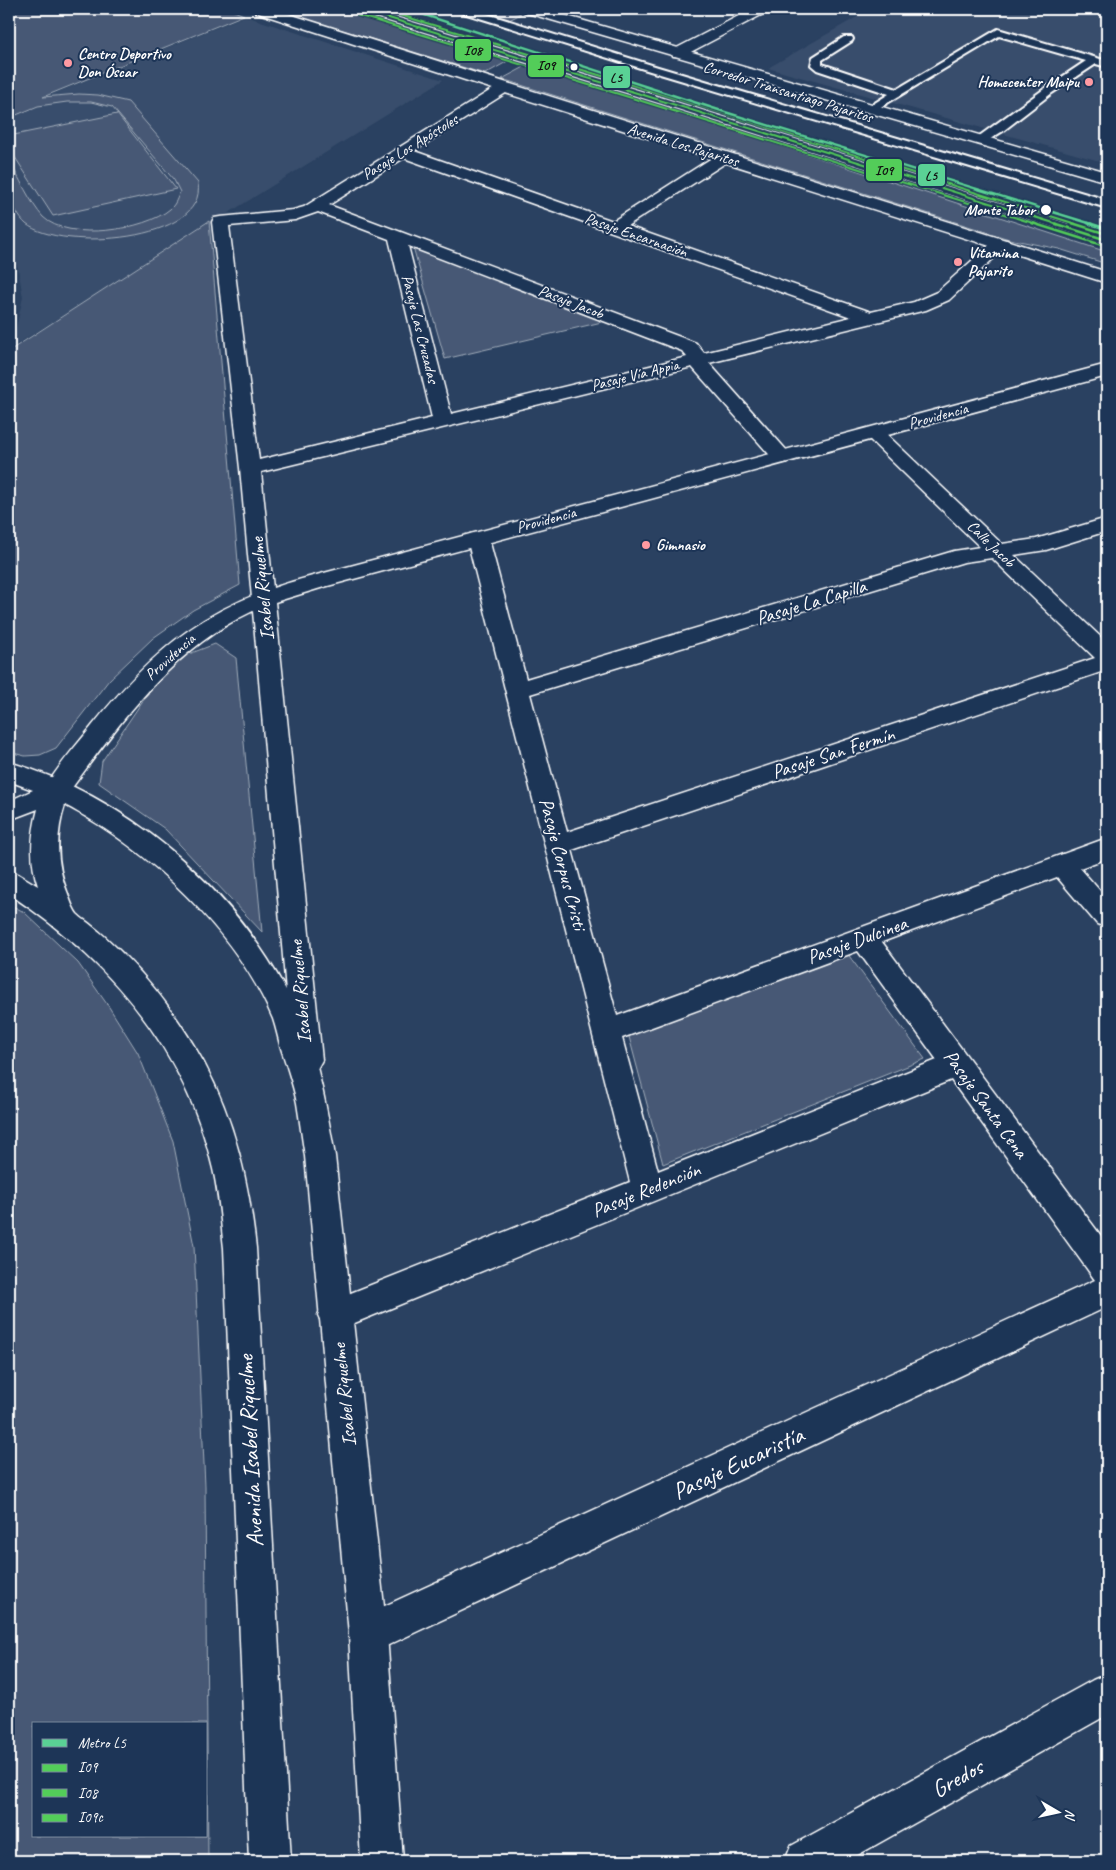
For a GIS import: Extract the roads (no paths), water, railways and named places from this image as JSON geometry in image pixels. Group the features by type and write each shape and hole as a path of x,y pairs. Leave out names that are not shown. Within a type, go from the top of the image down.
{"street":[{"name":"Avenida Los Pajaritos","path":"260,9 1107,278"},
{"path":"529,9 1107,177"},
{"path":"678,53 762,9"},
{"name":"Pasaje Los Apóstoles","path":"317,206 504,88"},
{"name":"Pasaje Encarnación","path":"402,152 870,318"},
{"path":"614,227 724,157"},
{"name":"Pasaje Jacob","path":"317,206 680,343 695,353 703,369 782,457"},
{"name":"Isabel Riquelme","path":"317,206 295,215 220,222 250,468 310,1096 320,1156 368,1634 382,1861"},
{"name":"Pasaje Las Cruzadas","path":"397,236 443,421"},
{"name":"Pasaje Vía Appia","path":"250,468 920,306 937,300 1001,244"},
{"name":"Providencia","path":"57,790 104,726 162,661 202,629 241,607 262,598 1107,370"},
{"name":"Calle Jacob","path":"874,433 1107,656"},
{"name":"Pasaje La Capilla","path":"518,690 962,556 1038,545 1107,524"},
{"name":"Pasaje Corpus Cristi","path":"478,539 647,1189"},
{"name":"Pasaje San Fermín","path":"558,844 1107,662"},
{"path":"9,771 57,790 105,817 150,848 192,883 252,957 287,1020 310,1096"},
{"path":"9,811 57,790"},
{"path":"57,790 49,813 42,849 50,885 67,921"},
{"name":"Pasaje Dulcinea","path":"607,1032 1107,848"},
{"path":"1062,865 1107,917"},
{"name":"Avenida Isabel Riquelme","path":"9,881 67,921 129,976 158,1014 200,1083 214,1118 226,1158 236,1211 240,1248 270,1861"},
{"name":"Pasaje Santa Cena","path":"864,938 1107,1270"},
{"name":"Pasaje Redención","path":"335,1315 957,1065"},
{"name":"Pasaje Eucaristía","path":"368,1634 1107,1291"},
{"name":"Gredos","path":"806,1861 1107,1694"}],"lane":[{"path":"359,9 637,93 1107,240"},
{"name":"Corredor Transantiago Pajaritos","path":"461,9 664,72 1107,204"},
{"path":"874,108 998,32 1107,64"},
{"path":"848,39 817,59 816,64 821,68 898,93"},
{"path":"982,140 999,130 1048,91 1095,60"}],"metro line":[{"name":"L5","path":"406,9 725,112 1107,229"}],"place":[{"name":"Centro Deportivo Don Óscar","path":"68,63"},
{"name":"Homecenter Maipu","path":"1089,82"},
{"name":"Monte Tabor","path":"1046,210"},
{"name":"Vitamina Pajarito","path":"958,262"},
{"name":"Gimnasio","path":"646,545"}]}
